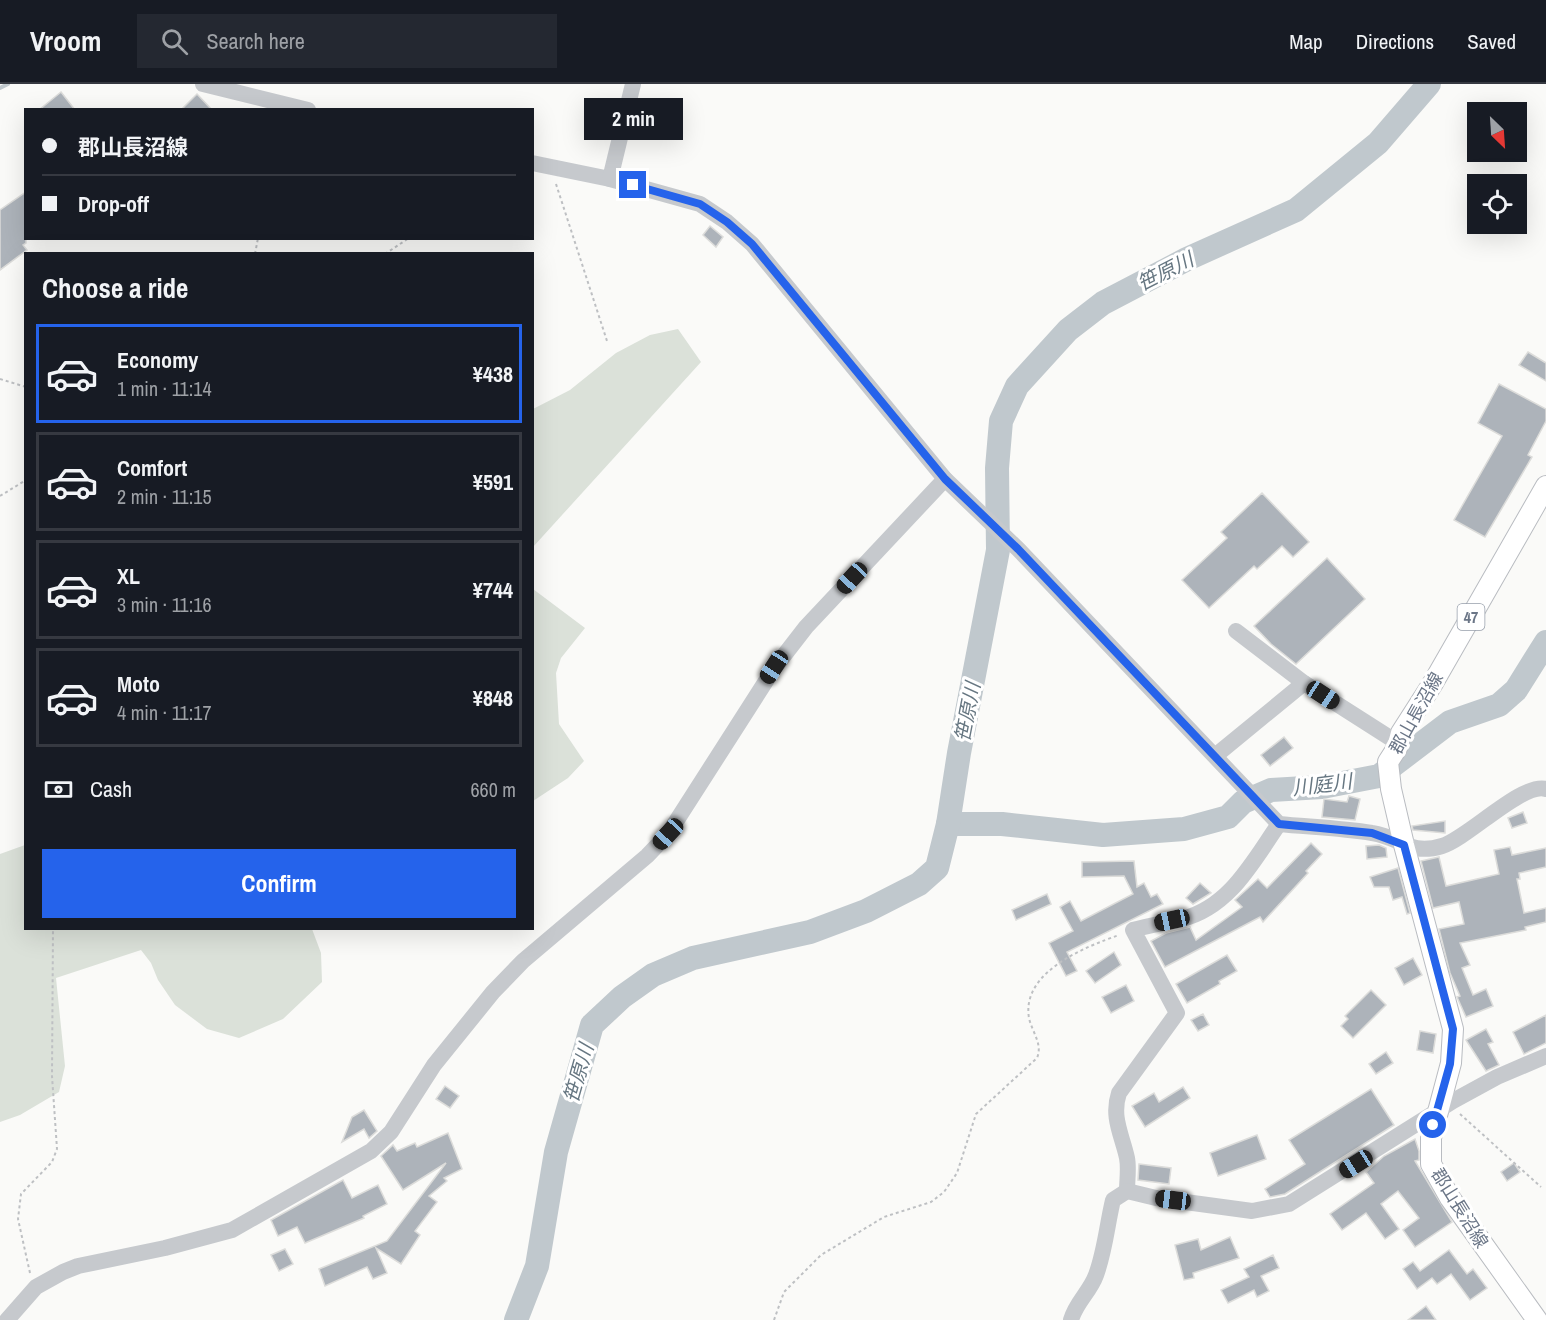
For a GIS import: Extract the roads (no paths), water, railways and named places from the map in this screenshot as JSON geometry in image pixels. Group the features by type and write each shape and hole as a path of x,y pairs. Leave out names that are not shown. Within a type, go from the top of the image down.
{"main road":[{"name":"郡山長沼線","path":"1537,1320 1450,1198 1431,1164 1431,1138 1442,1108 1450,1064 1453,1029 1404,845 1391,789 1388,762 1398,746 1401,733 1433,683 1546,486"}],"street":[{"path":"202,84 300,108"},
{"path":"610,179 633,84"},
{"path":"534,164 610,179 700,204 727,222 752,244 945,479 1018,549 1274,819 1372,833 1413,849 1444,845 1523,794 1541,787 1546,789"},
{"path":"7,1320 36,1287 78,1266 165,1248 232,1230 352,1163 382,1142 392,1132 434,1065 493,992 523,961 647,856 668,834 774,667 806,627 945,479"},
{"path":"1236,631 1305,683 1398,746"},
{"path":"1215,756 1305,683"},
{"path":"1127,1191 1128,1160 1114,1114 1115,1105 1119,1093 1177,1013 1133,930 1184,919 1217,902 1233,890 1274,819"},
{"path":"1071,1320 1078,1302 1089,1292 1097,1273 1113,1200 1127,1191 1240,1210 1271,1209 1307,1195 1442,1108 1497,1077 1546,1056"}],"waterway":[{"path":"0,88 8,84"},
{"name":"笹原川","path":"516,1320 537,1266 556,1152 592,1025 622,997 653,975 693,958 810,932 866,911 919,884 937,868 948,824 959,753 998,550 997,468 1001,421 1017,386 1068,330 1103,303 1187,259 1296,210 1378,143 1429,84"},
{"name":"川庭川","path":"948,824 1002,824 1103,835 1184,829 1228,817 1243,802 1271,790 1322,787 1379,776 1450,722 1499,705 1516,690 1546,642"}]}
